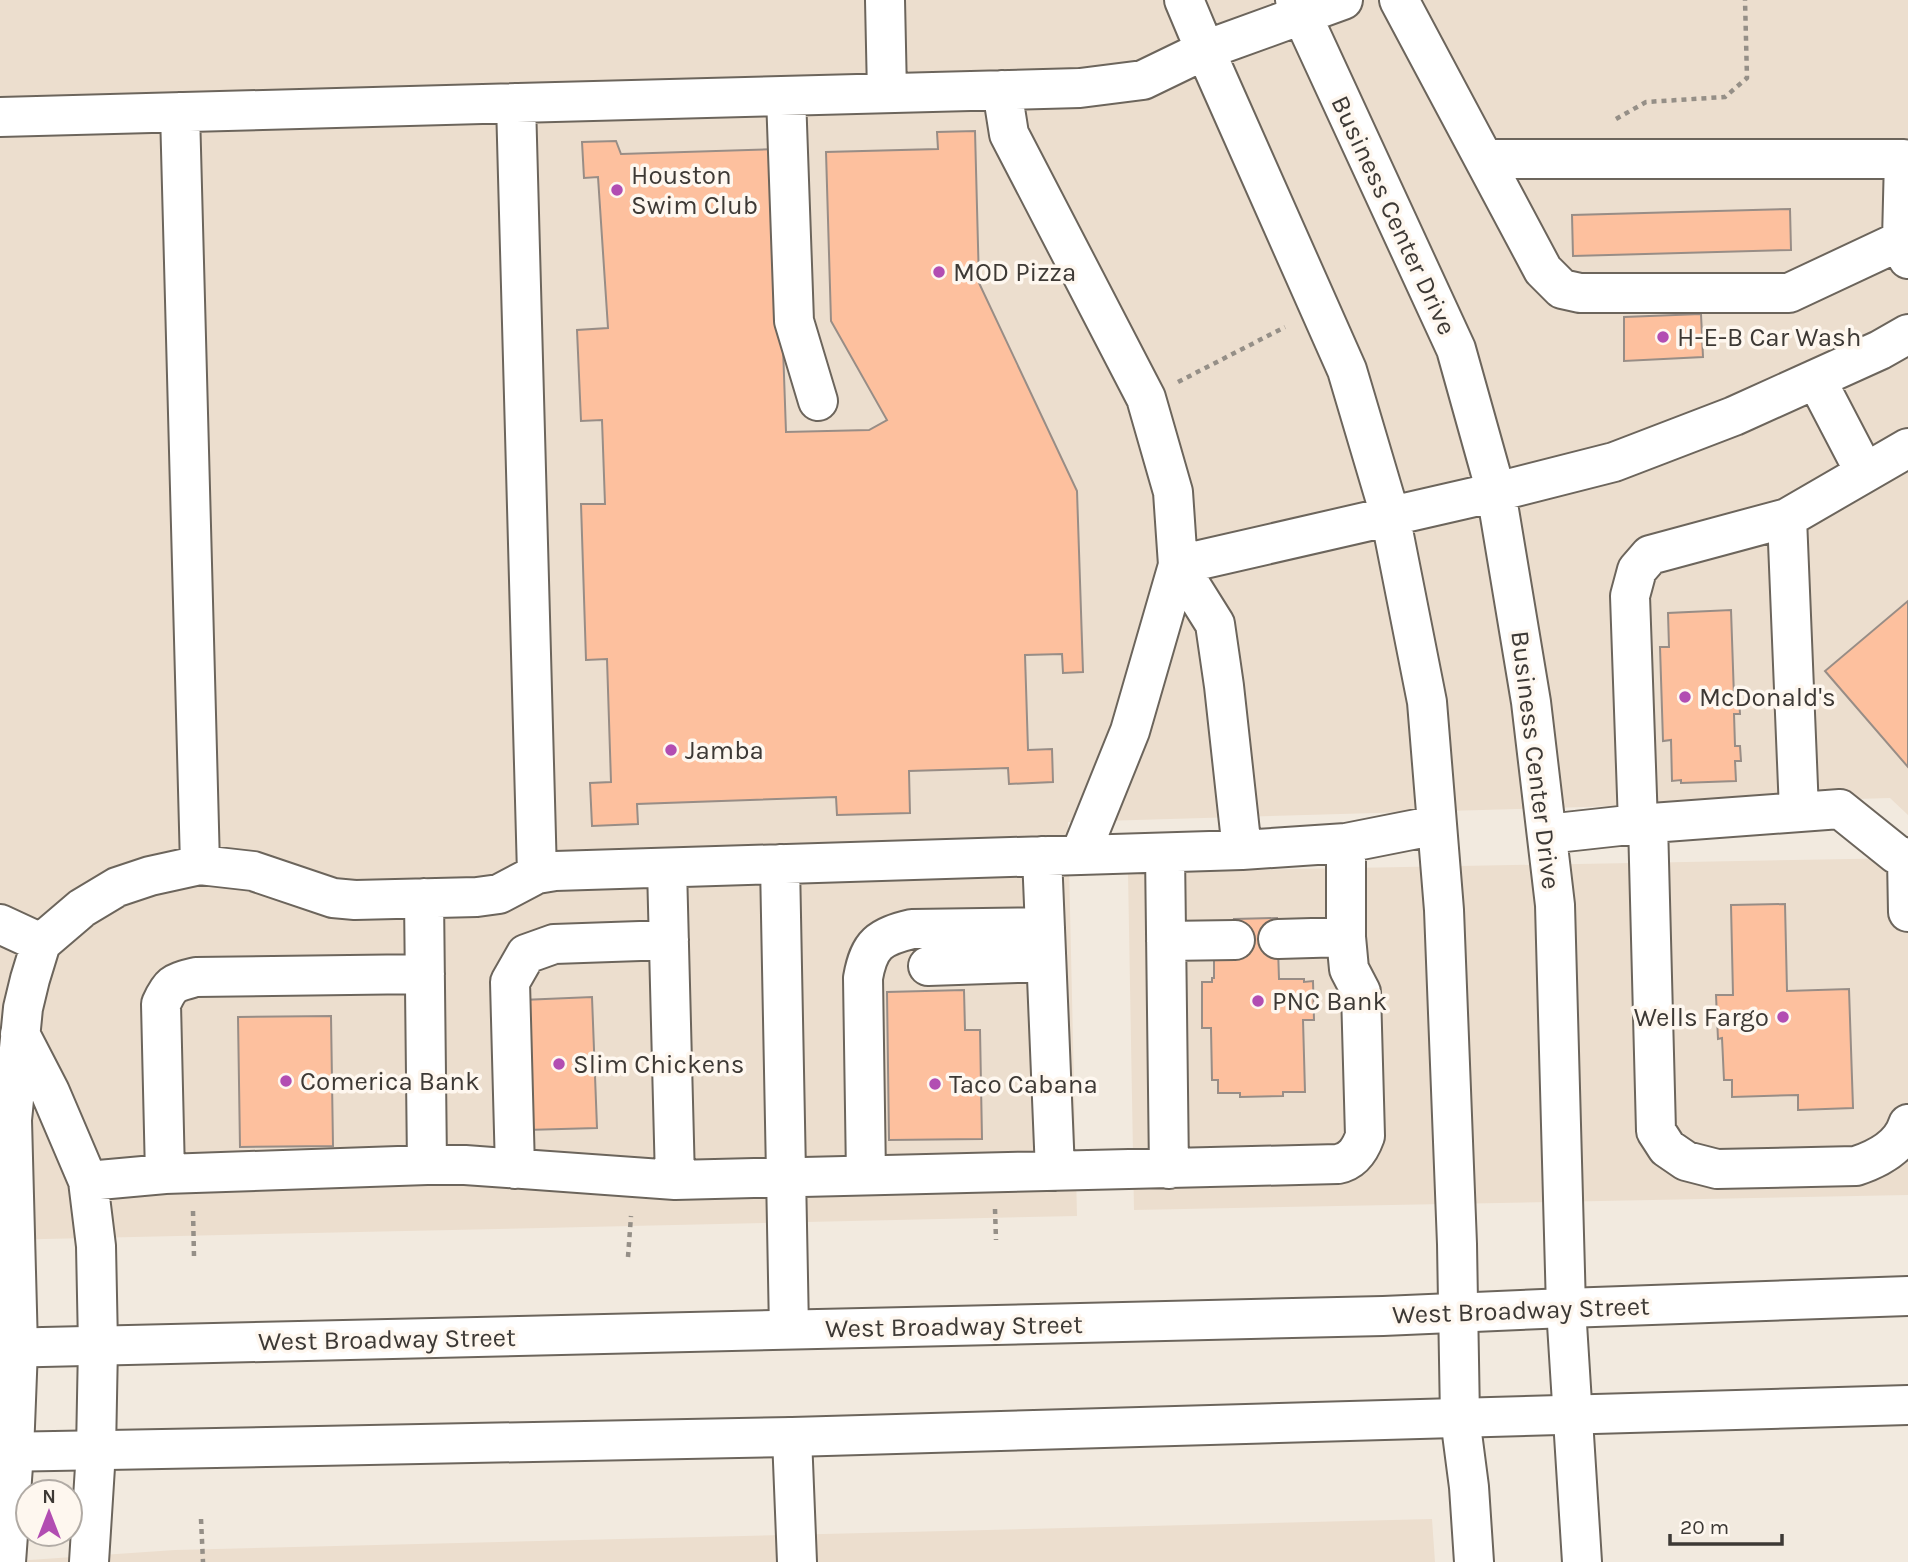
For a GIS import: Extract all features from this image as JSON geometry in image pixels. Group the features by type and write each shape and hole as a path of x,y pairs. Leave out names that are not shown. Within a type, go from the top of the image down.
{"street":[{"path":"885,0 887,93"},
{"path":"1184,0 1347,370 1390,515 1427,702 1444,910 1457,1244 1460,1418 1469,1487 1474,1562"},
{"path":"0,117 1080,88 1143,80 1298,8 1343,0"},
{"path":"1399,0 1543,270 1562,289 1580,293 1789,293 1905,250 1904,159 1484,159"},
{"name":"Business Center Drive","path":"1298,8 1456,349 1496,492 1531,702 1555,905 1566,1308 1582,1562"},
{"path":"1002,90 1009,134 1146,398 1173,492 1178,565 1130,731 1080,855"},
{"path":"786,96 794,321 818,401"},
{"path":"516,103 537,874"},
{"path":"180,112 201,865"},
{"path":"1178,565 1614,462 1734,416 1880,350 1908,334"},
{"path":"1816,379 1865,473"},
{"path":"1908,449 1787,518 1650,555 1637,569 1630,596 1656,1131 1667,1148 1686,1161 1717,1169 1857,1166 1876,1159 1893,1146 1906,1131 1908,1124"},
{"path":"1787,518 1800,811"},
{"path":"1178,565 1215,624 1242,850"},
{"path":"1547,834 1840,808 1896,854 1908,859 1908,912"},
{"path":"6,1562 9,1348 7,1192 14,1017 41,943 82,908 117,887 150,876 201,865 253,871 333,898 355,900 477,897 499,894 537,874 555,871 1242,850 1346,843 1437,825"},
{"path":"88,1181 165,1174 427,1165 675,1180 1169,1169 1348,1162 1361,1148 1365,1136 1361,992 1349,969 1346,937 1346,843"},
{"path":"1165,853 1169,1169"},
{"path":"1042,856 1055,1171"},
{"path":"780,864 789,1329"},
{"path":"667,867 675,1180"},
{"path":"424,898 427,1165"},
{"path":"0,923 41,943"},
{"path":"866,1175 863,978 866,958 876,943 912,929 1045,944"},
{"path":"1278,939 1346,937"},
{"path":"515,1169 510,982 526,954 554,944 669,940"},
{"path":"1166,941 1235,940"},
{"path":"928,966 1045,944"},
{"path":"165,1174 161,1004 174,983 196,977 425,974"},
{"path":"14,1017 88,1181 96,1246 98,1345 96,1451 89,1562"},
{"name":"West Broadway Street","path":"9,1348 1458,1313 1908,1296"},
{"path":"7,1452 792,1437 1908,1405"},
{"path":"792,1437 797,1562"}],"path":[{"path":"1615,120 1646,102 1725,97 1747,78 1745,0"},
{"path":"1146,398 1296,321"},
{"path":"201,1519 203,1562"}],"shaded area":[{"path":"0,0 1908,0 1908,815 1890,798 1068,822 1077,1216 0,1240"},
{"path":"1908,858 1908,1195 1134,1210 1128,872"},
{"path":"1432,1519 1435,1562 0,1562 175,1550"}],"building":[{"path":"975,131 979,283 1077,491 1083,672 1063,673 1062,654 1025,655 1028,750 1052,749 1053,782 1009,784 1008,768 909,771 910,813 837,815 836,797 637,804 638,824 592,826 590,783 611,782 607,659 586,660 581,504 605,504 602,420 581,421 577,330 608,328 598,177 584,178 582,142 616,141 621,154 776,149 786,432 869,430 887,420 831,321 826,152 938,149 937,132"},
{"path":"1790,209 1791,250 1573,256 1572,215"},
{"name":"H-E-B Car Wash","path":"1701,314 1703,357 1624,361 1624,317"},
{"path":"1908,601 1908,767 1825,671"},
{"path":"1731,610 1734,697 1739,697 1740,714 1734,714 1735,746 1740,746 1741,761 1735,761 1736,781 1672,781 1671,740 1663,741 1660,647 1669,647 1668,613"},
{"name":"Wells Fargo","path":"1785,904 1787,991 1849,989 1853,1108 1798,1110 1798,1095 1732,1097 1732,1080 1724,1080 1722,1038 1718,1039 1716,995 1733,995 1731,905"},
{"name":"PNC Bank","path":"1277,918 1279,979 1313,981 1314,1020 1303,1020 1305,1092 1283,1092 1283,1096 1240,1097 1240,1093 1218,1093 1218,1080 1212,1080 1211,1028 1202,1028 1202,982 1212,982 1214,959 1236,959 1234,919"},
{"name":"Taco Cabana","path":"964,990 965,1030 980,1030 982,1139 889,1140 887,992"},
{"name":"Slim Chickens","path":"592,997 597,1128 526,1130 522,1000"},
{"name":"Comerica Bank","path":"331,1016 333,1146 240,1147 238,1017"}],"place":[{"name":"Houston Swim Club","path":"617,190"},
{"name":"MOD Pizza","path":"939,272"},
{"name":"H-E-B Car Wash","path":"1663,337"},
{"name":"McDonald's","path":"1685,697"},
{"name":"Jamba","path":"671,750"},
{"name":"PNC Bank","path":"1258,1001"},
{"name":"Wells Fargo","path":"1783,1017"},
{"name":"Slim Chickens","path":"559,1064"},
{"name":"Comerica Bank","path":"286,1081"},
{"name":"Taco Cabana","path":"935,1084"}]}
